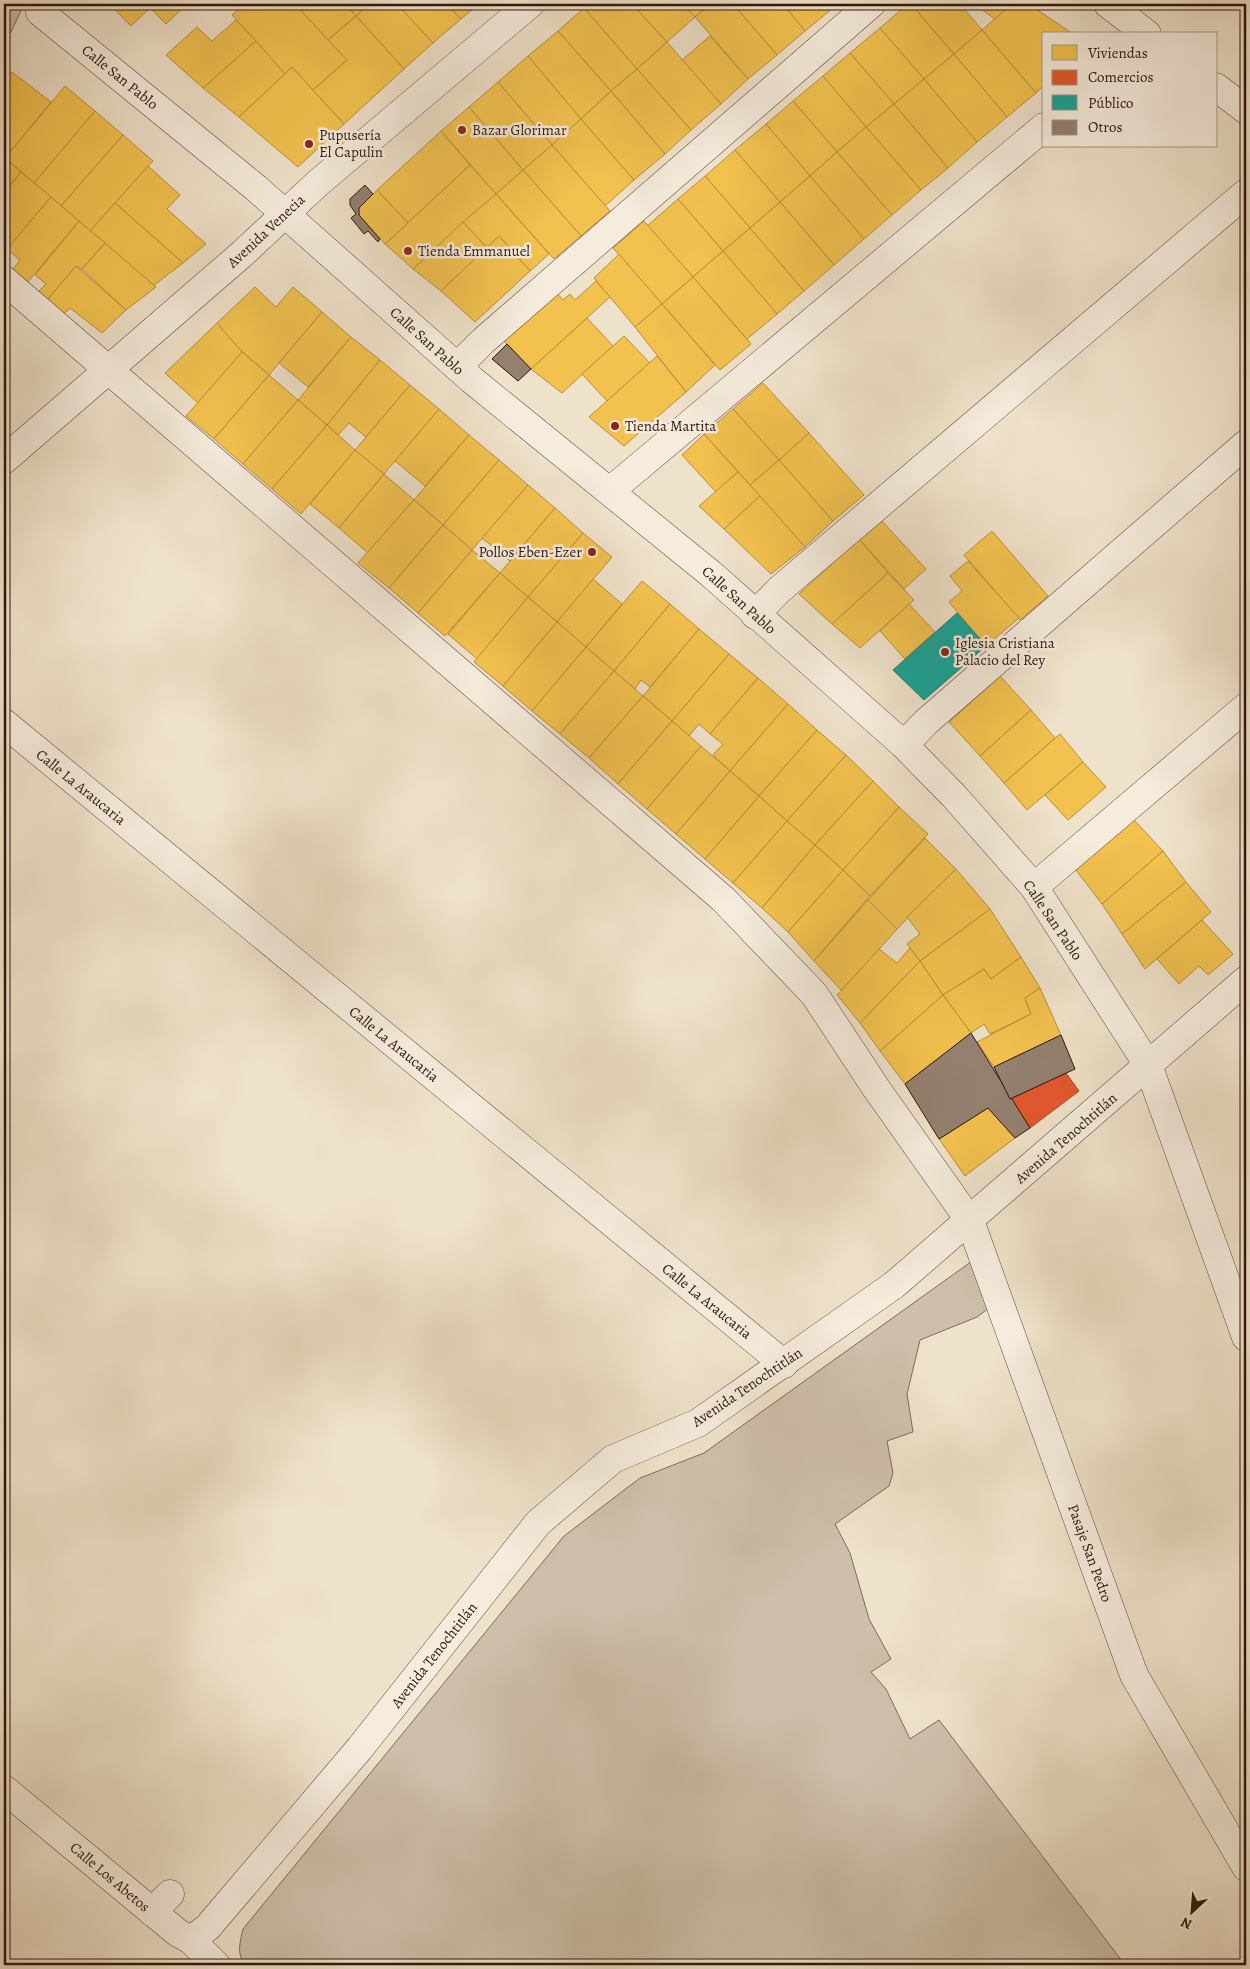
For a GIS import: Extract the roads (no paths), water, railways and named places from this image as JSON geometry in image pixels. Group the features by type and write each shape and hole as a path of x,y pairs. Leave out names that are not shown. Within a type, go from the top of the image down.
{"street":[{"name":"Avenida Venecia","path":"4,460 242,254 318,183 530,4"},
{"path":"457,367 483,341 872,4"},
{"path":"1108,4 1144,32"},
{"name":"Calle San Pablo","path":"40,12 285,214 457,367 610,491 755,614 904,746 954,796 1034,888 1148,1065 1239,1289 1246,1337"},
{"path":"1218,89 1246,110"},
{"path":"610,491 1042,129"},
{"path":"755,614 779,590 1246,193"},
{"name":"Pasaje San Pedro","path":"4,280 723,899 814,994 876,1088 970,1221 1134,1675 1246,1867"},
{"path":"904,746 926,722 1246,444"},
{"path":"1034,888 1246,707"},
{"name":"Calle La Araucaria","path":"4,724 784,1364"},
{"name":"Avenida Tenochtitlán","path":"191,1940 208,1927 360,1748 538,1523 613,1459 698,1423 894,1285 1246,980"},
{"name":"Calle Los Abetos","path":"4,1789 161,1903 178,1933 191,1940 216,1965"}],"place":[{"name":"Bazar Glorimar","path":"462,130"},
{"name":"Pupusería El Capulin","path":"309,144"},
{"name":"Tienda Emmanuel","path":"408,251"},
{"name":"Tienda Martita","path":"615,426"},
{"name":"Pollos Eben-Ezer","path":"592,552"},
{"name":"Iglesia Cristiana Palacio del Rey","path":"945,652"}]}
